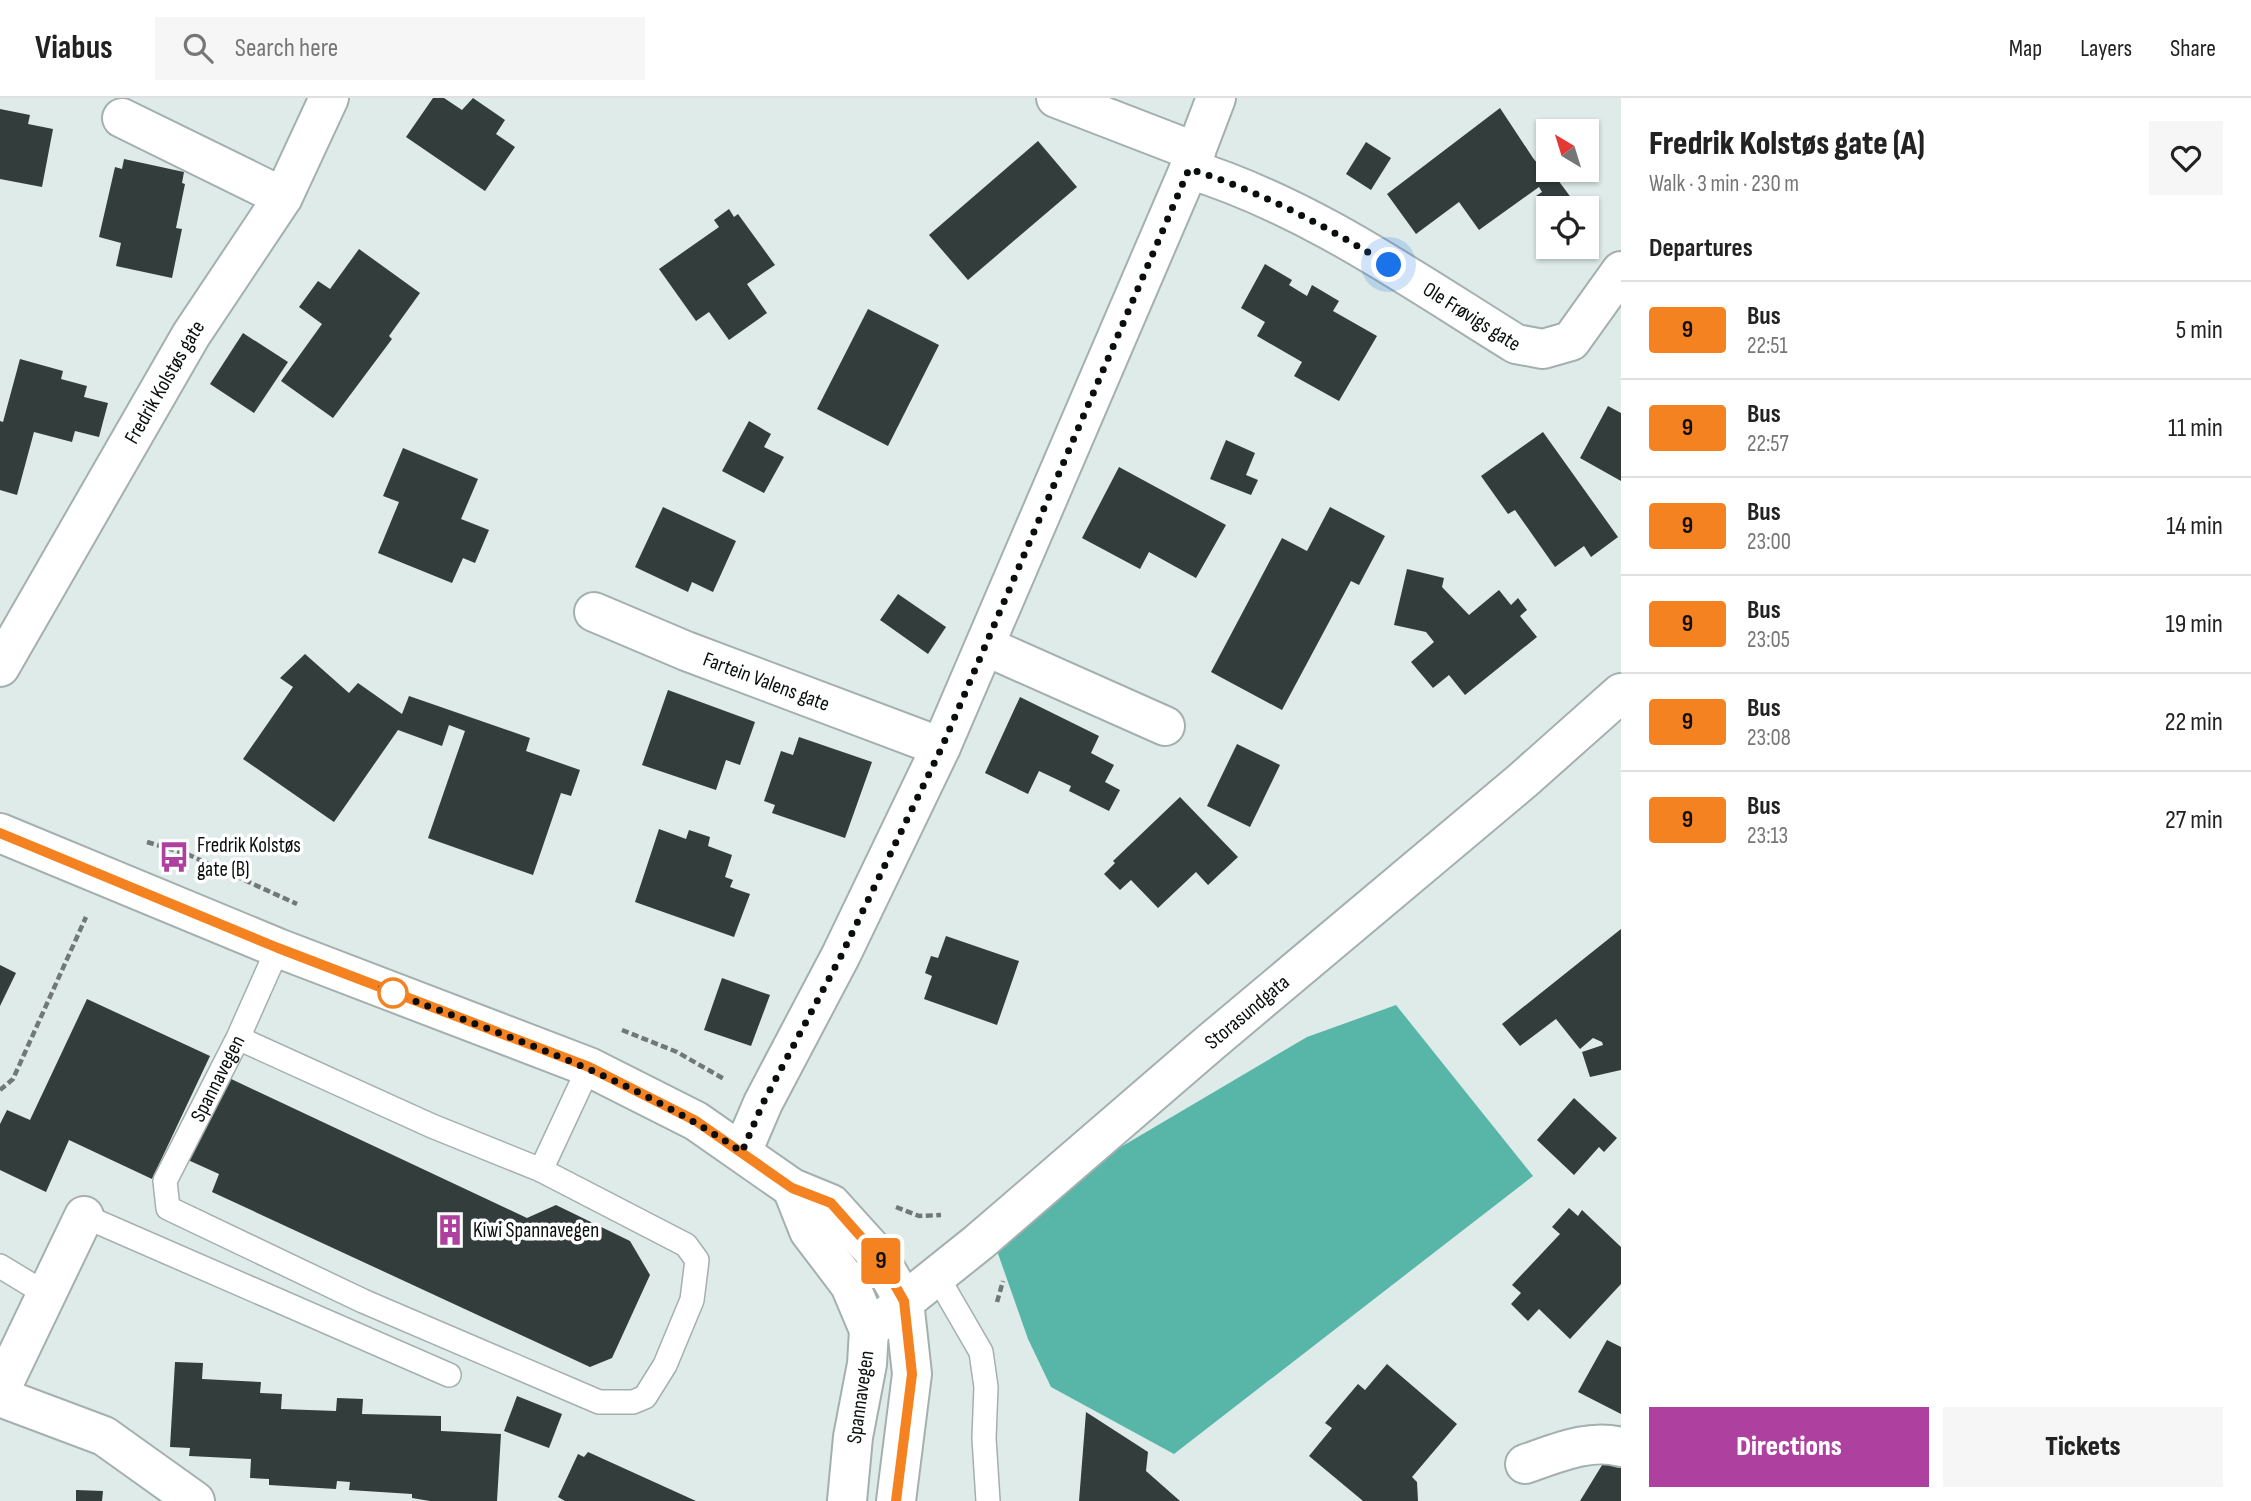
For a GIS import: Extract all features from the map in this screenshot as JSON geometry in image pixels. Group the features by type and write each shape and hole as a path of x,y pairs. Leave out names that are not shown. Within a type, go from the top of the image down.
{"street":[{"name":"Fredrik Kolstøs gate","path":"0,667 191,335 282,197 329,98"},
{"path":"1056,98 1192,160"},
{"path":"742,1152 763,1103 841,956 942,747 1216,98"},
{"path":"122,118 282,197"},
{"name":"Ole Frøvigs gate","path":"1192,160 1347,239 1516,344 1543,349 1571,341 1588,322 1621,271"},
{"name":"Fartein Valens gate","path":"594,612 686,651 942,747"},
{"path":"985,646 1166,726"},
{"name":"Storasundgata","path":"869,1330 937,1276 1522,781 1621,693"},
{"path":"0,833 278,948 589,1067 696,1121 792,1188 831,1203 878,1256 904,1301 912,1374 896,1501"},
{"name":"Spannavegen","path":"792,1188 809,1231 850,1285 869,1330 867,1364 853,1437 847,1501"},
{"path":"0,1391 84,1216"},
{"path":"0,1397 104,1436 195,1501"},
{"path":"1525,1464 1565,1450 1605,1442 1621,1447"}],"lane":[{"name":"Spannavegen","path":"278,948 238,1038 164,1181 168,1208 363,1301 599,1402 633,1402 645,1397 665,1365 692,1300 697,1260 686,1245 541,1170"},
{"path":"238,1038 432,1126 541,1170 589,1067"},
{"path":"84,1216 449,1375"},
{"path":"0,1266 46,1294"},
{"path":"937,1276 981,1352 986,1387 984,1438 988,1501"}],"path":[{"path":"0,1090 12,1079 103,877"},
{"path":"895,1206 919,1216 953,1214"}],"green space":[{"path":"1396,1005 1533,1176 1174,1454 1051,1387 1028,1339 989,1228 1307,1037"}],"building":[{"path":"433,98 444,98 462,110 473,98 505,120 496,134 515,147 485,191 406,137"},
{"path":"1500,108 1536,162 1536,182 1559,182 1570,196 1536,196 1542,192 1539,187 1479,230 1459,202 1416,234 1387,194"},
{"path":"0,109 30,115 28,124 53,129 42,187 0,179"},
{"path":"1038,141 1077,187 968,280 929,235"},
{"path":"1366,142 1391,158 1371,190 1346,174"},
{"path":"124,159 184,172 182,183 185,184 176,228 182,229 172,278 116,266 121,243 99,237 115,167 122,169"},
{"path":"729,209 734,217 738,214 775,265 747,284 767,313 729,340 709,312 696,321 659,269 719,227 714,220"},
{"path":"359,249 420,293 389,336 392,339 333,418 281,381 322,324 299,307 318,281 330,289"},
{"path":"1265,264 1292,280 1289,285 1307,296 1312,285 1339,301 1333,311 1377,336 1339,401 1294,376 1302,362 1257,336 1265,322 1241,308"},
{"path":"868,309 939,345 888,446 817,409"},
{"path":"243,333 288,362 254,413 210,384"},
{"path":"20,359 63,371 61,379 87,386 84,397 108,403 99,437 75,431 72,442 34,432 17,495 0,490 0,421 3,422"},
{"path":"1608,406 1621,413 1621,481 1580,458"},
{"path":"749,421 771,434 764,447 784,457 764,493 722,471"},
{"path":"1543,432 1618,537 1591,557 1584,546 1555,567 1515,510 1508,514 1481,476"},
{"path":"1226,440 1255,453 1246,475 1258,480 1251,495 1210,479"},
{"path":"403,448 478,479 461,519 489,530 475,563 463,558 452,583 378,553 399,502 383,496"},
{"path":"1119,467 1226,525 1196,578 1149,552 1140,569 1082,538"},
{"path":"663,507 736,541 713,592 692,582 688,592 635,567"},
{"path":"1330,507 1385,536 1359,585 1351,581 1282,710 1211,672 1282,538 1307,551"},
{"path":"1407,569 1444,578 1442,587 1469,615 1499,590 1511,605 1518,598 1527,610 1520,616 1537,637 1465,695 1449,675 1433,688 1411,662 1434,642 1426,632 1394,625"},
{"path":"898,594 946,627 928,654 880,620"},
{"path":"305,654 349,693 358,683 402,714 409,696 530,738 526,751 580,770 571,796 561,793 533,875 428,838 465,731 449,725 442,746 398,730 334,822 243,759 293,687 280,678"},
{"path":"668,690 755,722 740,765 726,760 716,790 642,765"},
{"path":"1020,697 1099,736 1091,753 1114,765 1105,782 1120,790 1109,811 1069,791 1071,786 1039,771 1028,794 985,773"},
{"path":"799,737 872,762 845,838 772,813 775,805 764,801 781,751 793,755"},
{"path":"1237,744 1280,765 1250,827 1207,806"},
{"path":"1180,797 1238,857 1208,885 1196,872 1158,908 1131,880 1120,890 1104,874 1115,863 1113,861"},
{"path":"659,829 686,839 689,830 710,837 708,846 732,855 725,877 733,880 730,887 750,894 734,937 635,902"},
{"path":"1621,929 1621,1070 1590,1077 1582,1052 1603,1045 1602,1042 1593,1038 1580,1049 1556,1019 1520,1046 1502,1024"},
{"path":"946,936 1019,961 997,1025 924,999 932,976 925,973 931,956 938,958"},
{"path":"0,965 16,973 0,1006"},
{"path":"722,978 770,995 751,1046 704,1030"},
{"path":"87,999 210,1056 152,1179 69,1140 46,1192 0,1170 0,1124 7,1110 30,1120"},
{"name":"Kiwi Spannavegen","path":"227,1077 527,1218 556,1205 630,1241 650,1275 612,1358 590,1367 212,1192 219,1174 188,1160"},
{"path":"1574,1098 1617,1138 1604,1152 1599,1147 1574,1175 1537,1140"},
{"path":"1569,1208 1578,1216 1582,1210 1621,1247 1621,1284 1570,1339 1539,1309 1528,1321 1511,1304 1521,1293 1512,1285 1560,1234 1552,1227"},
{"path":"1607,1340 1621,1347 1621,1414 1578,1392"},
{"path":"175,1362 203,1363 202,1379 261,1382 260,1393 282,1394 281,1409 336,1411 337,1398 363,1399 362,1414 441,1416 441,1431 501,1434 497,1501 430,1501 412,1498 412,1494 349,1490 350,1482 337,1481 336,1489 269,1485 269,1479 250,1478 251,1459 189,1456 190,1448 170,1447"},
{"path":"1387,1364 1457,1424 1412,1477 1417,1482 1418,1501 1363,1501 1309,1456 1332,1428 1325,1423 1358,1384 1365,1390"},
{"path":"517,1396 562,1414 549,1448 504,1431"},
{"path":"1086,1412 1148,1452 1146,1471 1180,1501 1079,1501"},
{"path":"588,1452 696,1501 565,1501 558,1497 578,1454 584,1457"},
{"path":"1607,1457 1621,1465 1621,1501 1580,1501"},
{"path":"76,1490 103,1491 102,1501 76,1501"}],"bus line":[{"name":"9","path":"0,833 278,948 589,1067 696,1121 792,1188 831,1203 878,1256 904,1301 911,1337 912,1374 896,1501"}],"place":[{"name":"Fredrik Kolstøs gate (B)","path":"174,857"},
{"name":"Kiwi Spannavegen","path":"450,1230"}],"route":[{"path":"393,993 381,988 589,1067 696,1121 742,1152 763,1103 841,956 942,747 1189,169 1240,185 1347,239 1389,265"}]}
